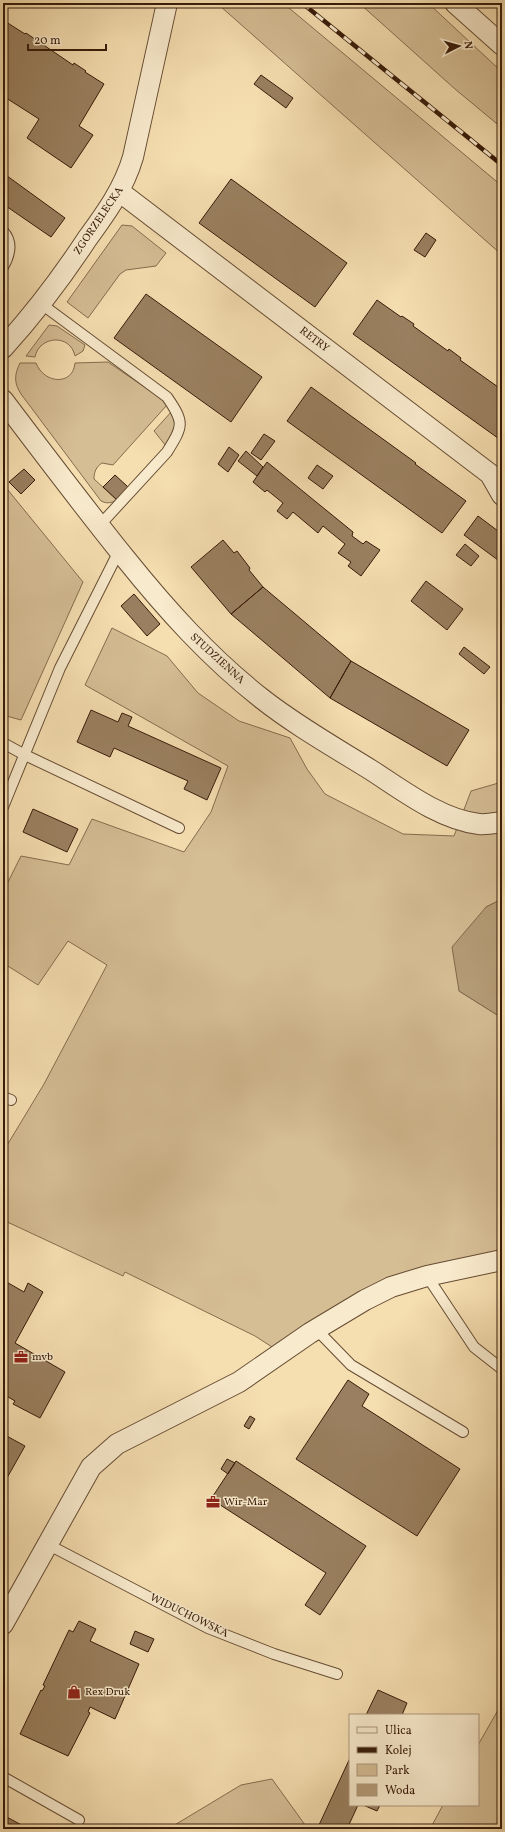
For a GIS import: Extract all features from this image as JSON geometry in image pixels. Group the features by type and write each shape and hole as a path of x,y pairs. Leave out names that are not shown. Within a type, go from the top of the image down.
{"street":[{"name":"ZGORZELECKA","path":"3,348 73,261 120,192 128,176 167,3"},
{"path":"455,3 502,44"},
{"name":"RETRY","path":"120,192 490,474 502,495"},
{"name":"STUDZIENNA","path":"3,400 99,526 184,629 211,655 261,698 320,739 408,794 443,813 462,821 480,825 502,822"},
{"path":"3,1624 91,1467 117,1444 239,1382 316,1330 365,1300 391,1287 427,1276 502,1260"}],"lane":[{"path":"3,231 6,234 10,247 7,260 3,267"},
{"path":"40,303 167,397 178,413 180,426 176,438 167,452 99,526"},
{"path":"3,807 60,668 119,551"},
{"path":"3,743 24,755 179,828"},
{"path":"427,1276 474,1347 502,1369"},
{"path":"316,1330 351,1365 463,1432"},
{"name":"WIDUCHOWSKA","path":"47,1544 208,1628 274,1654 337,1674"},
{"path":"3,1777 79,1820"}],"green space":[{"path":"223,3 283,3 502,186 502,255 220,6"},
{"path":"359,3 428,3 502,72 502,128 455,89"},
{"path":"122,225 132,226 166,253 156,266 126,270 120,274 88,318 67,302"},
{"path":"49,325 57,326 85,345 83,351 75,356 72,349 67,344 55,340 48,341 42,345 35,357 26,356"},
{"path":"108,362 159,397 167,405 113,465 102,463 97,468 94,479 117,500 107,503 101,501 21,394 16,383 16,379 20,363 36,363 45,375 58,380 69,376 75,363"},
{"path":"172,411 176,428 166,446 154,431"},
{"path":"3,484 83,582 21,720 3,715"},
{"path":"112,628 167,656 198,693 239,721 290,738 307,769 325,794 403,834 454,836 471,791 502,782 502,899 486,907 459,991 502,1018 502,1250 384,1281 312,1320 272,1347 255,1336 125,1272 123,1276 3,1220 3,1152 44,1084 107,965 68,941 38,985 3,963 3,892 21,856 69,865 92,819 184,852 211,812 228,766 85,685"},
{"path":"502,1703 502,1829 430,1829 442,1806 479,1806 479,1743"},
{"path":"272,1779 308,1829 168,1829 241,1785"}],"water":[{"path":"502,899 502,1018 459,991 452,947 486,907"}],"building":[{"path":"3,20 25,34 26,33 73,65 74,63 104,84 79,126 93,135 71,168 27,138 39,119 3,96"},
{"path":"261,75 293,98 286,108 254,84"},
{"path":"3,173 65,218 51,237 3,204"},
{"path":"231,179 347,263 315,307 199,223"},
{"path":"426,233 436,240 425,257 414,250"},
{"path":"146,294 262,377 231,422 114,338"},
{"path":"377,300 401,317 402,316 414,324 413,326 448,351 449,349 461,358 460,360 498,387 500,385 502,387 502,441 353,334"},
{"path":"311,387 466,501 442,533 287,421"},
{"path":"264,434 275,441 261,460 251,453"},
{"path":"229,447 239,455 228,472 218,464"},
{"path":"246,451 263,467 257,476 238,461"},
{"path":"267,462 353,532 352,536 363,544 366,541 380,550 361,576 348,566 351,562 338,553 345,544 323,526 318,533 293,512 287,519 277,511 283,503 267,490 265,492 253,482"},
{"path":"317,465 333,476 323,489 308,478"},
{"path":"24,469 35,480 21,494 9,482"},
{"path":"115,475 128,487 117,500 103,487"},
{"path":"478,516 502,534 502,563 464,535"},
{"path":"223,540 234,553 237,551 250,568 249,570 263,587 231,614 191,567"},
{"path":"465,544 479,556 471,566 456,555"},
{"path":"426,581 463,609 447,630 411,601"},
{"path":"263,587 351,661 330,698 231,614"},
{"path":"134,594 160,624 147,636 121,606"},
{"path":"464,647 490,667 484,674 459,654"},
{"path":"351,661 469,730 447,766 330,698"},
{"path":"91,710 118,722 122,713 132,717 128,726 221,768 207,800 184,789 188,781 114,748 110,757 77,742"},
{"path":"33,809 78,829 67,852 23,832"},
{"name":"mvb","path":"3,1280 24,1292 28,1283 43,1292 15,1343 65,1372 40,1418 13,1404 15,1401 3,1394"},
{"path":"348,1380 369,1394 362,1406 460,1469 417,1536 296,1459"},
{"path":"250,1416 255,1419 249,1429 244,1426"},
{"path":"3,1434 25,1446 3,1485"},
{"path":"227,1459 235,1463 228,1474 221,1469"},
{"path":"236,1461 366,1546 320,1615 305,1605 326,1573 211,1499"},
{"path":"79,1621 96,1629 90,1641 139,1664 115,1719 90,1707 88,1712 90,1713 68,1756 20,1734 41,1690 42,1691 45,1686 43,1685 69,1630 73,1632"},
{"path":"135,1631 154,1639 148,1652 130,1644"},
{"path":"378,1690 407,1703 402,1714 366,1714"},
{"path":"349,1760 349,1806 358,1806 347,1829 327,1829 319,1825"},
{"path":"365,1806 380,1806 377,1811"},
{"path":"3,1815 29,1829 3,1829"}],"railway":[{"path":"302,3 502,165"}],"place":[{"name":"mvb","path":"21,1357"},
{"name":"Wir-Mar","path":"213,1502"},
{"name":"Rex Druk","path":"74,1692"}]}
